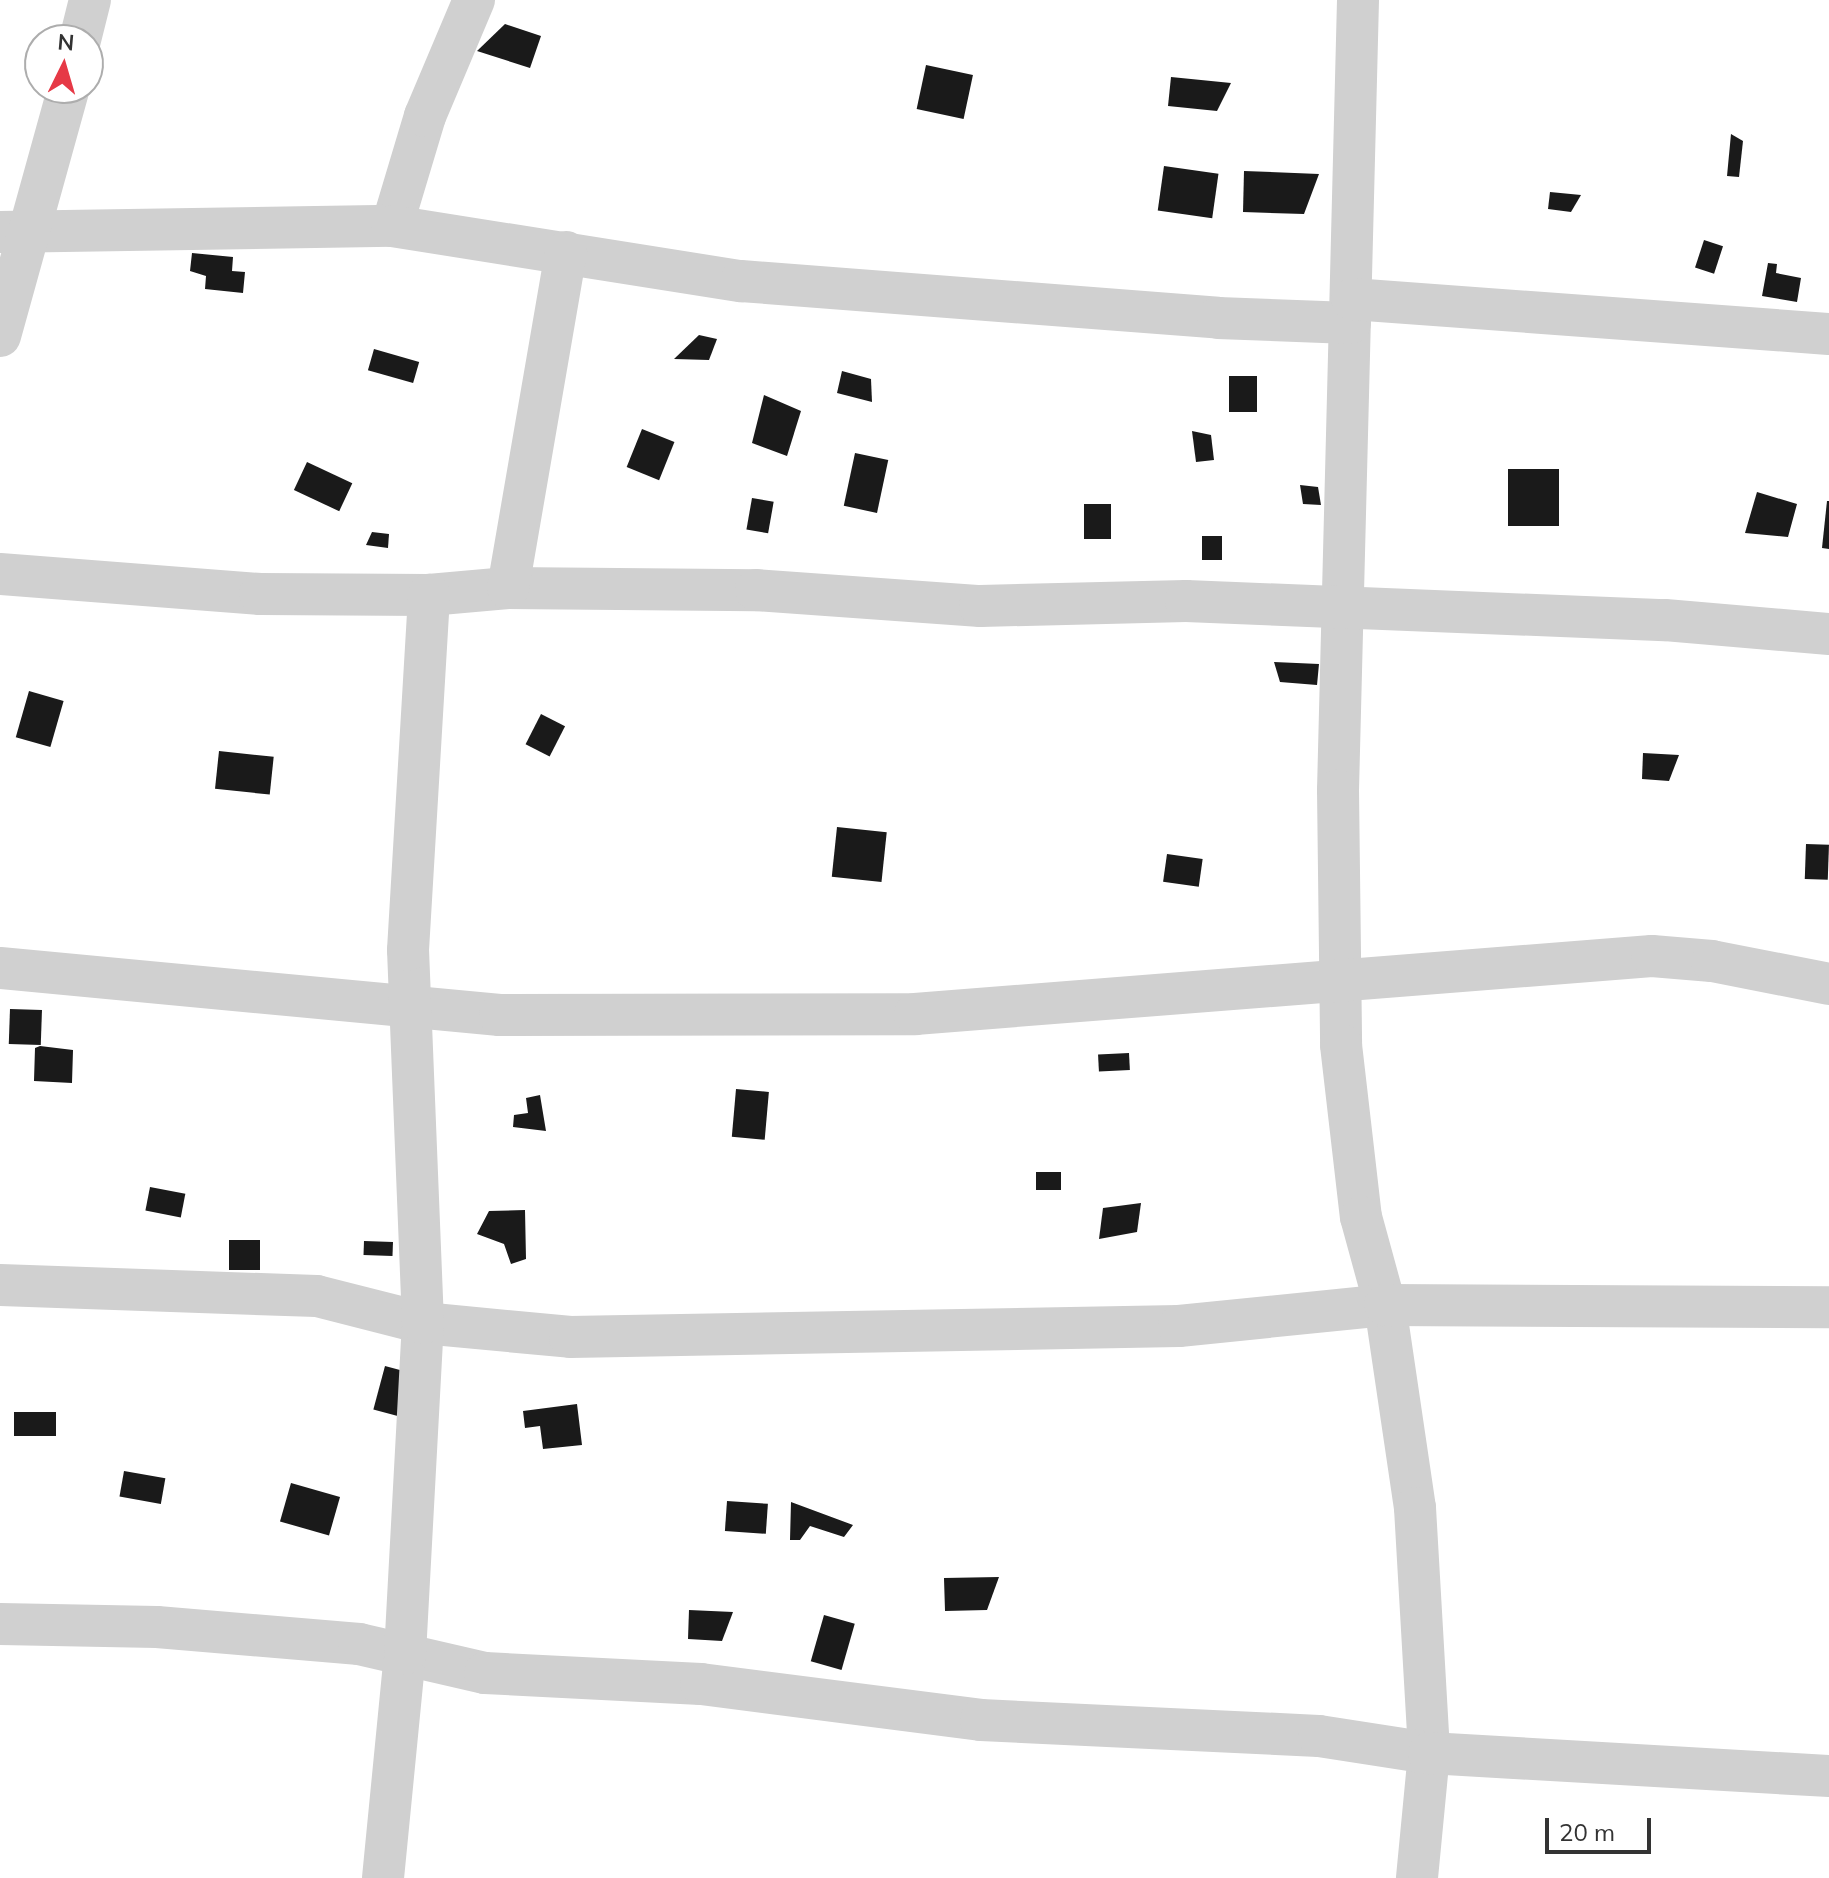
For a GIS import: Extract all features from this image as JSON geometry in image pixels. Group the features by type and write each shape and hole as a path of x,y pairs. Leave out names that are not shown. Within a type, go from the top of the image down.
{"street":[{"path":"84,24 90,0"},
{"path":"392,226 425,116 474,0"},
{"path":"1358,0 1342,606 1341,1045 1361,1217 1385,1305 1415,1508 1429,1753 1417,1878"},
{"path":"0,336 13,232 63,104"},
{"path":"13,232 392,226 741,281 1204,317 1351,311 1829,334"},
{"path":"508,588 566,252"},
{"path":"0,574 260,594 429,595 508,588 756,590 980,606 1186,601 1342,606 1665,620 1829,634"},
{"path":"383,1878 405,1654 423,1323 408,950 429,595"},
{"path":"0,968 411,1004 500,1015 915,1014 1340,984 1652,956 1712,961 1829,984"},
{"path":"0,1285 317,1296 423,1323 570,1337 796,1336 973,1327 1179,1326 1385,1305 1829,1307"},
{"path":"0,1624 157,1627 359,1644 485,1673 701,1684 981,1720 1319,1736 1429,1753 1829,1776"}],"building":[{"path":"505,24 541,36 530,68 477,51"},
{"path":"926,65 973,75 964,119 917,109"},
{"path":"1171,77 1231,83 1217,111 1168,106"},
{"path":"1731,134 1743,141 1739,177 1727,176"},
{"path":"1164,166 1218,174 1212,218 1158,211"},
{"path":"1244,171 1319,174 1304,214 1243,212"},
{"path":"1550,192 1581,195 1571,212 1548,209"},
{"path":"1704,240 1723,246 1714,274 1695,268"},
{"path":"192,253 233,257 232,271 245,272 243,293 205,289 206,276 190,271"},
{"path":"1768,263 1777,264 1776,273 1801,278 1797,302 1762,296"},
{"path":"699,335 717,339 709,360 674,359"},
{"path":"374,349 419,362 413,383 368,370"},
{"path":"842,371 871,379 872,402 837,393"},
{"path":"1229,376 1257,376 1257,412 1229,412"},
{"path":"764,395 801,411 787,456 752,443"},
{"path":"642,429 674,442 659,480 627,467"},
{"path":"1192,431 1211,435 1214,460 1196,462"},
{"path":"855,453 888,460 877,513 844,506"},
{"path":"307,462 352,483 339,511 294,490"},
{"path":"1508,469 1559,469 1559,526 1508,526"},
{"path":"1300,485 1318,487 1321,505 1303,504"},
{"path":"1757,492 1797,504 1788,537 1745,533"},
{"path":"752,498 774,502 768,533 746,530"},
{"path":"1829,501 1829,549 1822,548"},
{"path":"1084,504 1111,504 1111,539 1084,539"},
{"path":"372,532 389,534 388,548 366,545"},
{"path":"1202,536 1222,536 1222,560 1202,560"},
{"path":"1274,662 1319,664 1317,685 1280,682"},
{"path":"29,691 64,701 50,747 16,737"},
{"path":"541,714 565,726 550,757 526,744"},
{"path":"219,751 274,757 270,795 215,789"},
{"path":"1643,753 1679,755 1669,781 1642,779"},
{"path":"837,827 887,832 881,882 832,877"},
{"path":"1806,844 1829,845 1828,880 1805,879"},
{"path":"1167,854 1203,859 1199,887 1163,882"},
{"path":"10,1009 42,1010 41,1045 9,1044"},
{"path":"35,1048 73,1050 72,1083 34,1081"},
{"path":"1129,1053 1130,1070 1099,1072 1098,1055"},
{"path":"736,1089 769,1092 765,1140 732,1137"},
{"path":"540,1095 546,1131 513,1127 514,1115 528,1113 526,1098"},
{"path":"1036,1172 1061,1172 1061,1190 1036,1190"},
{"path":"150,1187 185,1194 181,1217 145,1211"},
{"path":"1141,1203 1137,1232 1099,1239 1103,1208"},
{"path":"525,1210 526,1259 511,1264 504,1244 477,1234 489,1211"},
{"path":"229,1240 260,1240 260,1270 229,1270"},
{"path":"364,1241 393,1242 392,1256 364,1255"},
{"path":"385,1366 414,1374 402,1417 373,1409"},
{"path":"577,1404 582,1445 543,1449 540,1426 525,1428 523,1411"},
{"path":"14,1412 56,1412 56,1436 14,1436"},
{"path":"124,1471 165,1478 161,1504 119,1497"},
{"path":"291,1483 340,1497 329,1536 280,1521"},
{"path":"727,1501 768,1504 766,1534 725,1531"},
{"path":"791,1502 853,1525 844,1537 810,1526 800,1540 790,1540"},
{"path":"999,1577 987,1610 945,1611 944,1578"},
{"path":"689,1610 733,1612 722,1641 688,1639"},
{"path":"824,1615 855,1624 842,1670 811,1661"}]}
